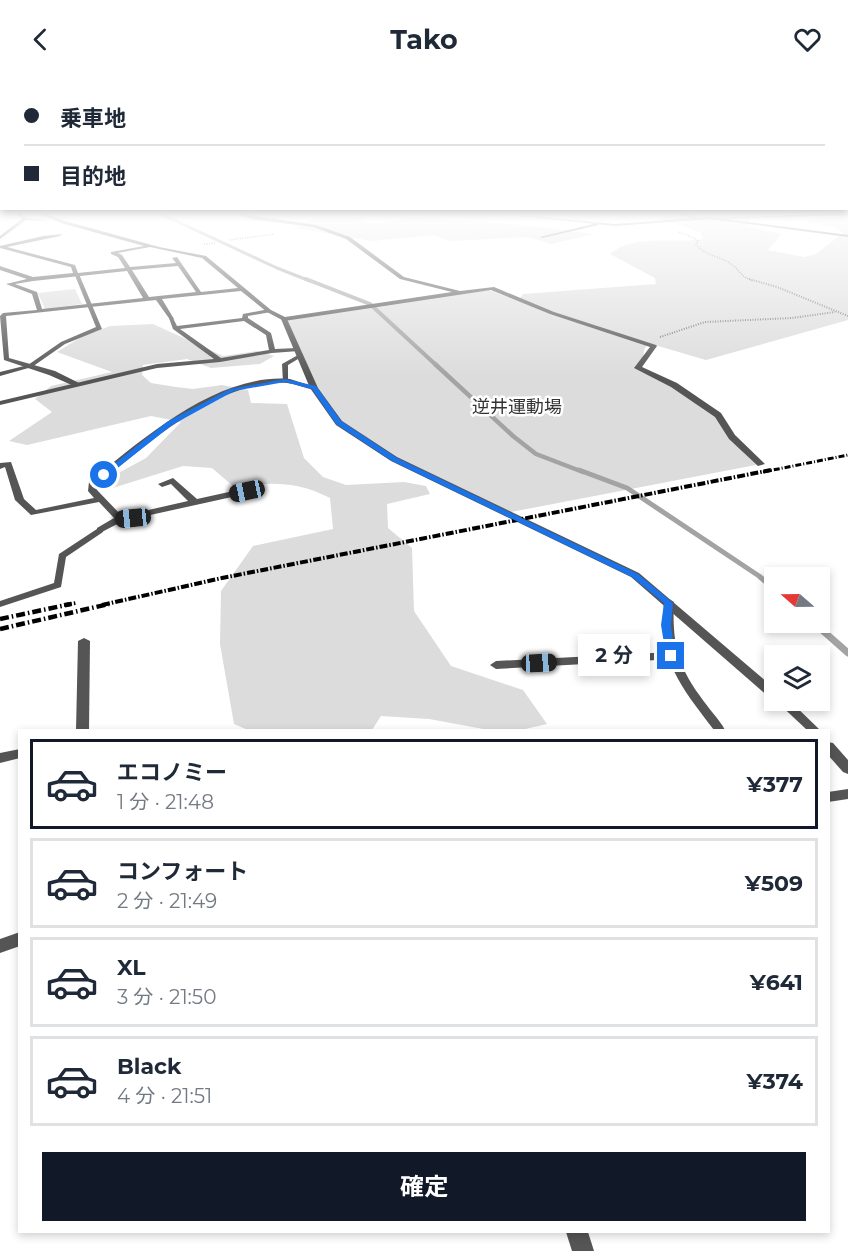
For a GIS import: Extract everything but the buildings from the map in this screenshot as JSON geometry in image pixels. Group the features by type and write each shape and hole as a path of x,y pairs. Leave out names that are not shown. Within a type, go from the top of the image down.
{"street":[{"path":"0,268 33,279"},
{"path":"0,374 30,366 63,343 100,328 73,268"},
{"path":"40,311 36,293 9,284 33,279 141,268"},
{"path":"182,268 199,293"},
{"path":"216,268 269,311 284,319 492,288 552,313 647,343 654,346 639,368 674,385 718,415 732,437 761,464"},
{"path":"388,268 402,278 462,293"},
{"path":"128,269 147,299"},
{"path":"77,384 6,359 2,315 241,289"},
{"path":"158,298 171,319"},
{"path":"284,319 314,388 339,423 394,459 635,575 764,685"},
{"path":"120,519 93,490 92,484 170,423 232,390 285,381 314,388"},
{"path":"0,466 8,464 20,500 34,513 101,500"},
{"path":"162,484 174,481 195,502"},
{"path":"99,530 120,519 247,491"},
{"path":"82,729 84,641"},
{"path":"496,665 671,656"},
{"path":"793,711 813,729"},
{"path":"830,748 848,769"},
{"path":"0,758 18,754"},
{"path":"830,797 848,794"},
{"path":"0,946 18,940"},
{"path":"577,1233 583,1251"}],"lane":[{"path":"246,319 245,315 269,311"},
{"path":"171,319 176,328 220,360"},
{"path":"176,328 246,319 269,334 272,351"},
{"path":"0,403 157,366 220,360 272,351 299,353"},
{"path":"285,381 283,371 285,364 299,353"},
{"path":"0,604 58,585 62,556 99,530"},
{"path":"669,603 666,625 671,656 685,684 719,729"}],"path":[{"path":"734,268 744,278 777,287 848,316"},
{"path":"647,343 677,330 705,322 782,319 836,312"}],"green space":[{"name":"逆井運動場","path":"636,268 848,268 848,320 706,360 648,343 644,350 642,371 674,385 718,415 732,437 761,464 506,513 394,459 339,423 318,394 284,319 489,290 518,301 523,294 656,284 655,278"},
{"path":"75,289 82,304 45,309 38,293"},
{"path":"153,324 223,356 257,351 274,356 260,364 211,368 187,359 143,365 142,375 151,383 193,389 222,385 248,390 251,403 287,404 304,458 323,477 346,485 404,482 426,486 430,494 387,504 388,528 412,548 414,611 451,666 523,690 547,724 525,729 484,729 429,719 381,716 373,729 246,729 234,724 220,644 221,591 253,546 333,529 330,498 305,488 283,484 233,486 212,468 183,466 103,491 102,482 146,458 181,422 151,416 27,445 9,441 52,412 35,399 51,386 112,372 57,352 83,336 110,326"}],"waterway":[{"path":"276,268 310,281"},
{"path":"306,279 370,304 436,365"},
{"path":"435,364 513,436 536,454 583,472"},
{"path":"579,470 627,488 764,580"},
{"path":"825,633 848,653"}],"railway":[{"path":"763,472 848,455"},
{"path":"102,605 222,578 771,470"},
{"path":"64,605 76,603"},
{"path":"0,619 71,604"},
{"path":"0,629 109,604"}],"route":[{"path":"104,475 170,423 219,396 245,386 285,381 299,383 314,388 339,423 394,459 635,575 669,603 666,625 671,656"}]}
